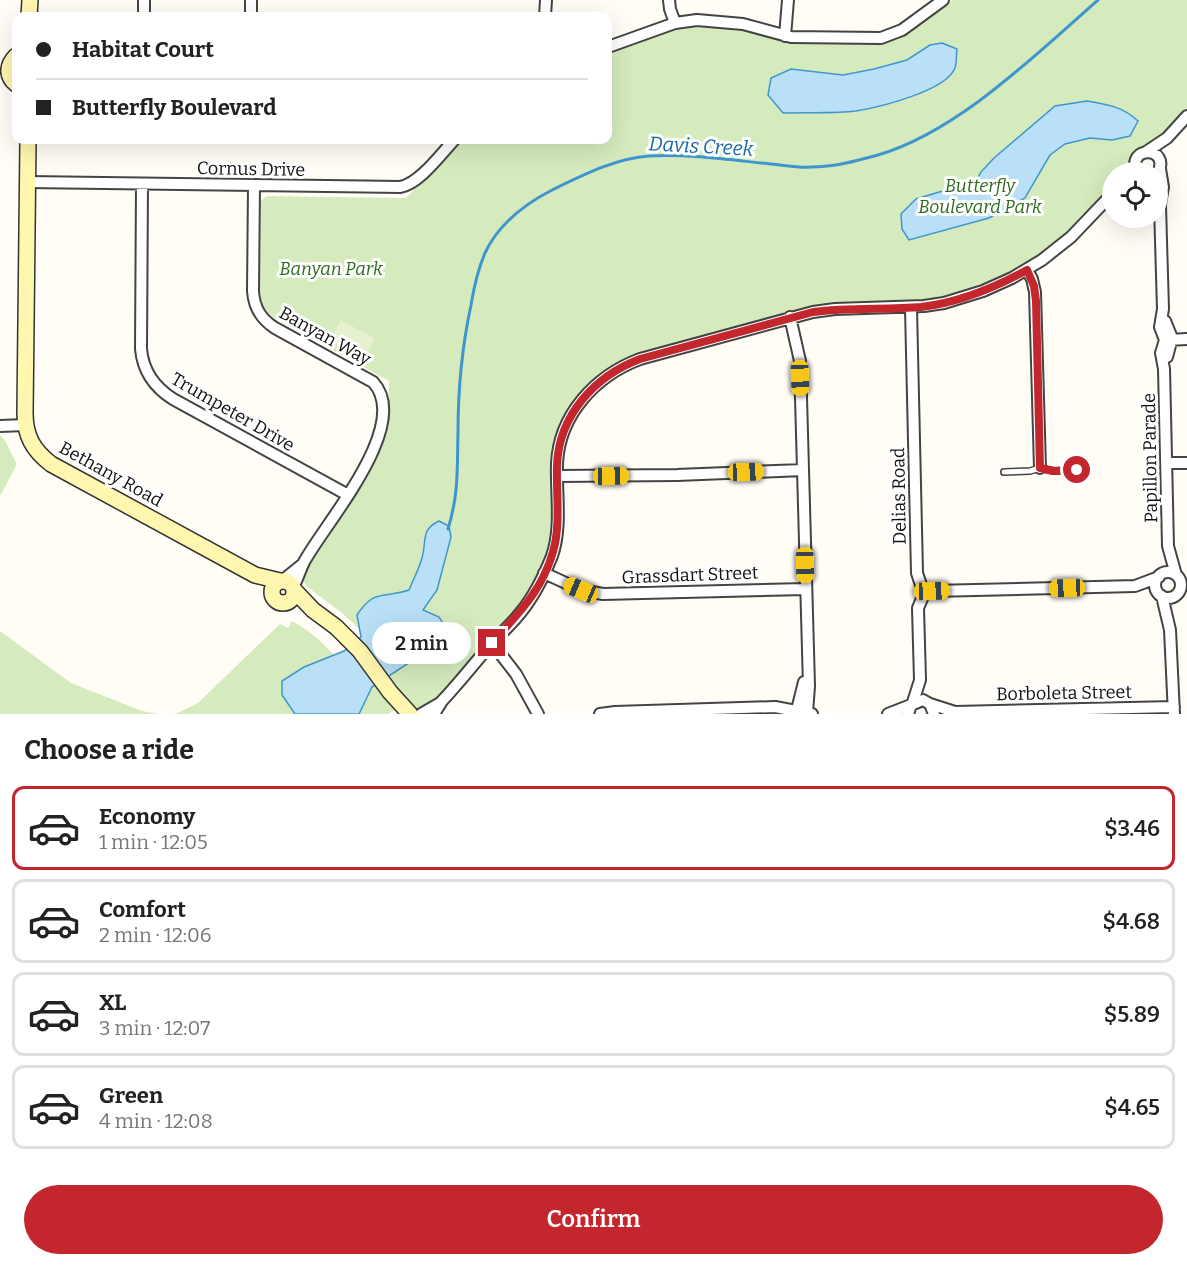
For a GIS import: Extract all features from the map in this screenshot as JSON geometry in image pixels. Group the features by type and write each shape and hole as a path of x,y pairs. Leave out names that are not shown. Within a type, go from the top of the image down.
{"street":[{"path":"669,0 675,23"},
{"path":"785,36 788,0"},
{"path":"612,46 675,23 698,20 735,22 785,36 802,38 881,38 902,30 943,0"},
{"path":"10,60 12,82"},
{"path":"1136,160 1142,153 1167,138 1187,116"},
{"name":"Papillon Parade","path":"1161,162 1167,138"},
{"name":"Bethany Road","path":"28,144 25,425 35,449 51,464 255,575 287,589 336,627 360,651 390,692 411,714"},
{"name":"Cornus Drive","path":"27,182 393,188 406,186 415,181 450,144"},
{"path":"1146,152 1157,156 1158,162"},
{"name":"Trumpeter Drive","path":"142,184 141,349 143,362 152,381 173,399 348,495"},
{"name":"Banyan Way","path":"254,186 253,291 258,313 275,328 370,380 381,395 383,423 380,435 348,495 287,589"},
{"path":"434,714 442,701 521,612 538,588 552,554 557,533 559,449 569,420 588,392 613,371 640,359 790,318 835,309 911,308 983,291 1027,270 1071,237 1102,205"},
{"name":"Papillon Parade","path":"1160,228 1162,309 1160,327 1168,340 1161,353 1164,369 1168,546 1160,576"},
{"path":"1027,270 1034,286 1036,301 1040,468"},
{"name":"Delias Road","path":"911,308 917,573 924,594 918,608 920,680 931,707"},
{"path":"600,714 775,707 806,712 809,686 800,361 790,318"},
{"path":"1168,340 1187,339"},
{"path":"0,426 25,425"},
{"path":"1166,463 1187,463"},
{"path":"557,476 677,475 802,470"},
{"name":"Papillon Parade","path":"1168,546 1181,578"},
{"name":"Grassdart Street","path":"544,573 581,590 603,594 805,589"},
{"path":"924,594 932,591 1135,586 1168,573 1181,578 1181,593 1170,630"},
{"name":"Bethany Road","path":"255,575 276,601 287,589"},
{"path":"1160,576 1156,586 1170,630 1174,711"},
{"path":"1135,586 1170,598 1181,593"},
{"path":"492,643 507,661 538,714"},
{"name":"Delias Road","path":"910,707 920,680"},
{"name":"Bethany Road","path":"390,692 395,714"},
{"name":"Borboleta Street","path":"910,707 922,700 931,707 952,713 1174,711"},
{"path":"421,714 442,701"},
{"path":"888,714 910,707"}],"lane":[{"path":"1004,472 1040,468 1053,471 1077,470"}],"green space":[{"path":"952,0 1187,0 1187,108 1160,138 1130,162 1102,162 1102,197 1068,232 1045,251 993,281 955,294 915,302 805,308 641,352 607,369 579,394 560,426 552,463 549,538 544,563 538,577 522,601 482,645 456,680 434,701 417,708 403,702 389,714 175,714 198,703 280,624 288,628 292,621 310,632 353,676 366,635 341,612 306,586 303,580 309,565 347,510 383,443 388,427 389,381 274,318 266,310 260,291 261,201 266,196 406,198 458,144 612,144 612,52 687,26 734,28 790,42 883,43 902,36"},
{"path":"341,320 375,339 365,358 330,340"},
{"path":"0,435 17,464 0,496"},
{"path":"0,631 71,683 142,711 159,714 0,714"}],"water":[{"path":"942,43 957,49 955,68 949,76 926,91 895,102 847,112 783,113 768,95 771,78 791,69 843,75 907,60 930,45"},
{"path":"1087,101 1114,107 1133,116 1138,121 1130,136 1112,140 1090,138 1065,144 1050,155 1025,198 989,218 909,240 902,229 901,214 916,199 976,181 994,158 1055,106"},
{"path":"439,521 449,526 451,537 437,590 423,610 439,617 446,628 430,649 372,687 359,714 295,714 282,695 282,681 304,667 344,651 361,637 357,615 369,601 380,596 409,590 422,558 425,536 429,528"}],"waterway":[{"name":"Davis Creek","path":"448,529 457,481 461,368 475,285 485,253 497,233 513,216 552,190 611,164 637,157 695,157 796,167 820,167 878,155 908,144 967,110 995,89 1098,0"}],"route":[{"path":"492,643 521,612 538,588 552,554 558,522 557,464 561,439 569,420 595,385 613,371 640,359 813,312 835,309 911,308 944,303 983,291 1027,270 1032,279 1036,301 1040,468 1053,471 1077,470"}],"park label":[{"name":"Butterfly Boulevard Park","path":"980,196"},
{"name":"Banyan Park","path":"331,269"}]}
